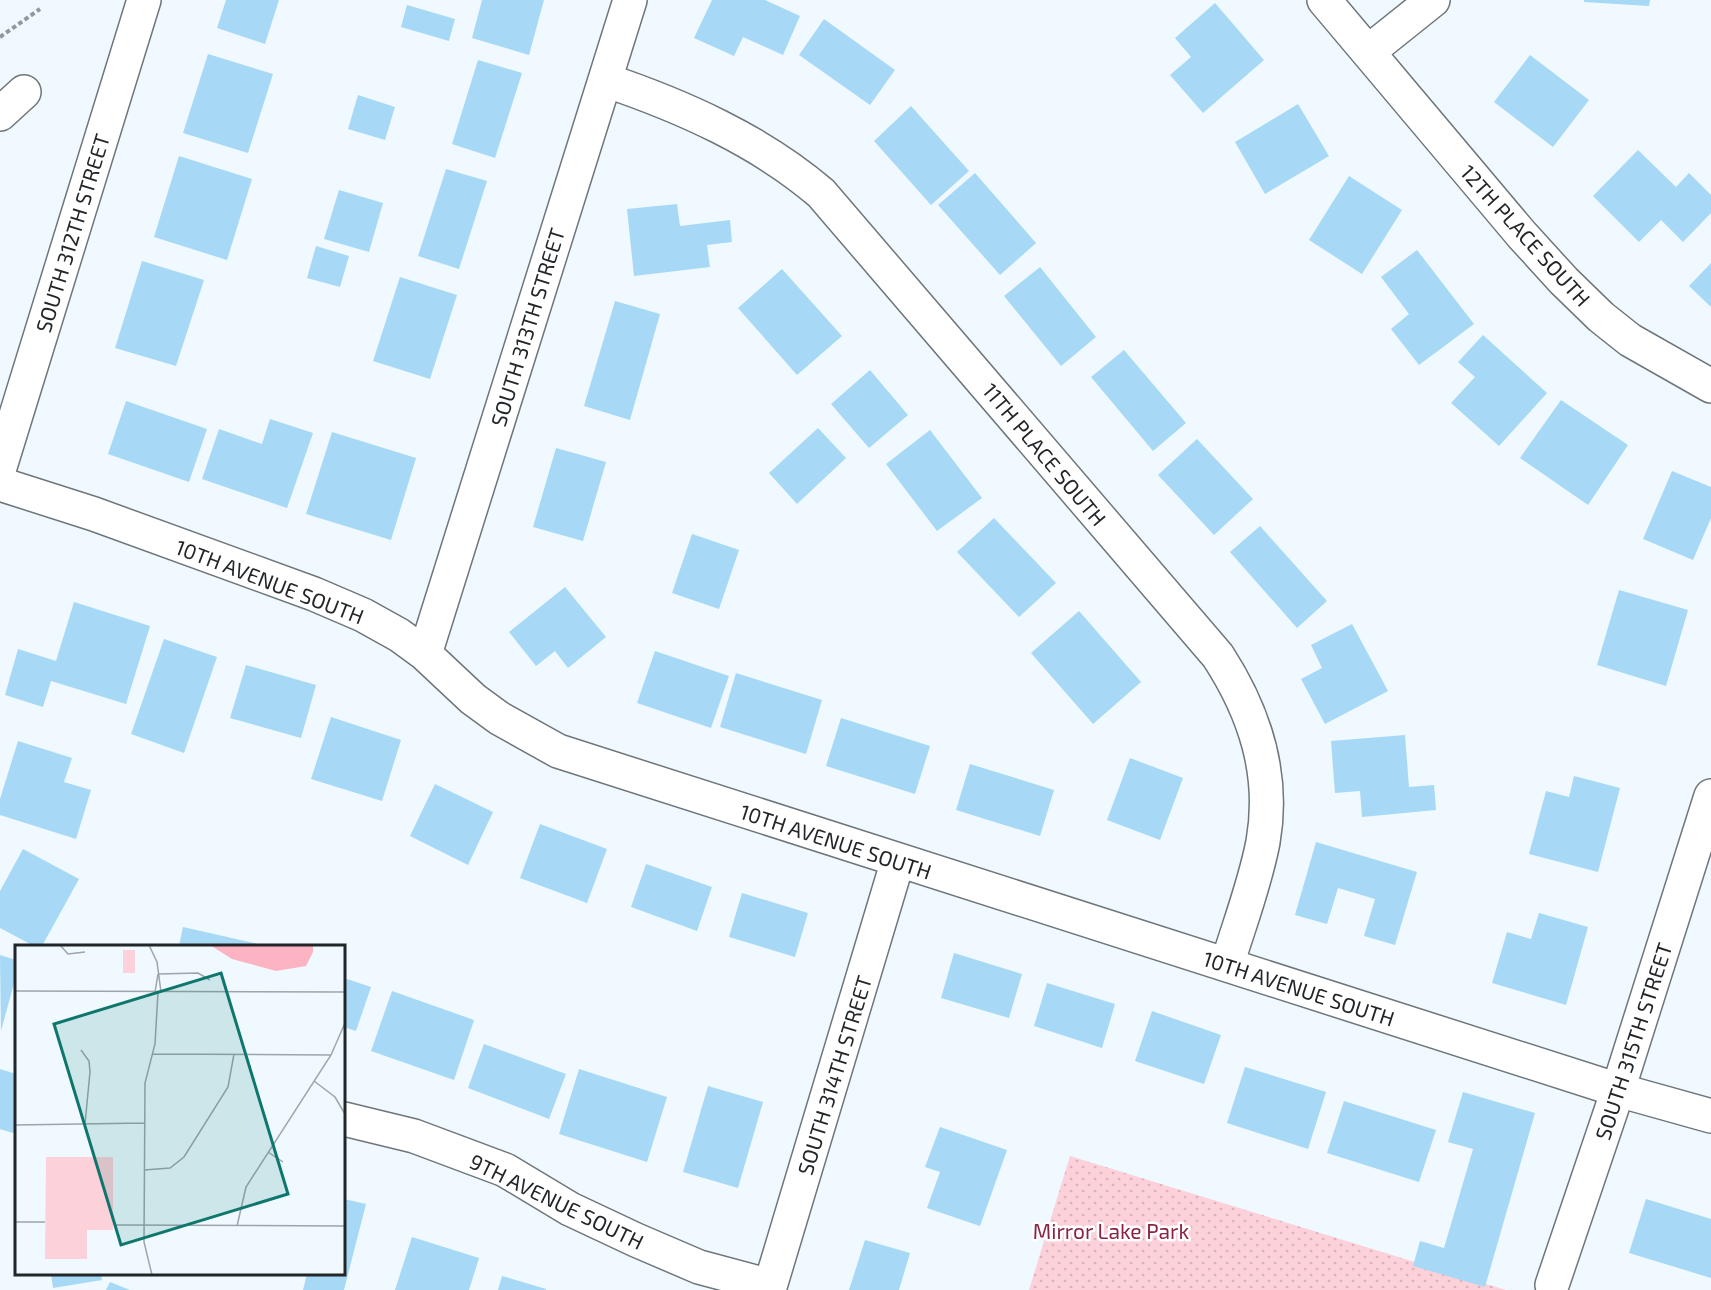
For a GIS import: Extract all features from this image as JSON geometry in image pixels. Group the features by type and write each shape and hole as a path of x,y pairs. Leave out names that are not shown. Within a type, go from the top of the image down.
{"street":[{"name":"SOUTH 312TH STREET","path":"0,465 144,0"},
{"name":"SOUTH 313TH STREET","path":"425,654 630,0"},
{"name":"12TH PLACE SOUTH","path":"1324,0 1522,235 1564,281 1601,317 1630,340 1711,386"},
{"path":"1368,52 1433,0"},
{"name":"11TH PLACE SOUTH","path":"604,80 669,104 729,132 769,153 796,171 821,193 1218,656 1237,685 1248,710 1259,744 1266,780 1263,843 1227,965"},
{"path":"0,114 24,92"},
{"name":"10TH AVENUE SOUTH","path":"0,484 94,514 314,594 363,615 399,635 425,654 482,705 523,733 558,751 1618,1090 1711,1116"},
{"name":"SOUTH 315TH STREET","path":"1552,1285 1618,1090 1711,796"},
{"name":"SOUTH 314TH STREET","path":"770,1288 898,860"},
{"name":"9TH AVENUE SOUTH","path":"345,1119 414,1136 505,1170 570,1209 636,1240 699,1267 770,1288"}],"path":[{"path":"0,37 40,9"}],"green space":[{"name":"Mirror Lake Park","path":"1070,1156 1506,1290 1029,1290"}],"building":[{"path":"226,0 279,0 265,44 217,28"},
{"path":"482,0 544,0 529,55 472,38"},
{"path":"712,0 765,0 800,16 783,55 743,37 734,56 694,38"},
{"path":"1584,0 1650,0 1649,6 1584,2"},
{"path":"1215,3 1264,60 1203,113 1170,75 1191,57 1175,38"},
{"path":"407,5 455,19 449,41 401,27"},
{"path":"824,19 895,70 870,105 799,55"},
{"path":"208,54 273,74 248,153 183,133"},
{"path":"1530,55 1589,100 1553,147 1494,102"},
{"path":"478,60 522,73 495,158 452,144"},
{"path":"358,95 395,107 385,140 348,129"},
{"path":"1298,104 1329,156 1265,194 1235,142"},
{"path":"911,106 969,171 931,205 874,141"},
{"path":"1638,150 1676,187 1689,173 1711,195 1711,213 1683,242 1661,220 1639,242 1593,196"},
{"path":"179,156 252,179 227,260 154,237"},
{"path":"446,169 487,181 459,269 418,256"},
{"path":"975,173 1036,243 1000,275 938,205"},
{"path":"1349,176 1402,210 1362,274 1309,240"},
{"path":"339,190 383,203 369,252 324,239"},
{"path":"677,204 680,226 730,220 732,242 707,245 710,267 634,276 627,209"},
{"path":"316,246 349,256 340,287 307,278"},
{"path":"1417,250 1474,324 1419,365 1391,329 1409,314 1381,277"},
{"path":"142,261 204,280 176,366 115,348"},
{"path":"1711,263 1711,307 1689,286"},
{"path":"1040,267 1096,337 1061,366 1004,296"},
{"path":"782,269 842,336 797,375 738,308"},
{"path":"400,277 457,295 430,379 373,361"},
{"path":"615,301 660,314 630,420 584,406"},
{"path":"1483,335 1547,393 1499,446 1451,403 1475,377 1458,362"},
{"path":"1124,350 1186,423 1153,451 1091,377"},
{"path":"870,370 908,415 869,448 831,404"},
{"path":"1561,400 1628,445 1588,505 1520,458"},
{"path":"126,401 207,429 189,482 108,454"},
{"path":"270,419 313,433 287,508 202,479 219,429 262,444"},
{"path":"818,428 846,458 797,504 769,473"},
{"path":"930,430 982,498 937,531 886,464"},
{"path":"332,432 416,458 391,540 306,514"},
{"path":"1197,439 1253,499 1214,535 1158,475"},
{"path":"556,448 606,462 583,541 533,527"},
{"path":"1672,471 1711,487 1711,518 1693,560 1643,539"},
{"path":"994,518 1056,583 1019,617 957,552"},
{"path":"1260,526 1327,601 1297,628 1230,552"},
{"path":"692,534 739,550 719,609 672,593"},
{"path":"565,587 606,637 568,668 555,651 536,666 509,632"},
{"path":"1619,590 1688,610 1666,686 1597,665"},
{"path":"74,602 150,626 126,704 51,681 43,707 5,695 18,649 56,661"},
{"path":"1079,611 1141,682 1093,724 1031,653"},
{"path":"1352,624 1388,691 1325,724 1301,679 1322,668 1311,645"},
{"path":"164,639 217,657 184,753 131,734"},
{"path":"655,651 729,676 711,728 637,703"},
{"path":"246,665 316,685 301,738 230,718"},
{"path":"736,673 822,700 806,754 720,727"},
{"path":"331,717 401,740 382,801 311,779"},
{"path":"841,718 930,746 915,794 826,766"},
{"path":"1405,735 1409,787 1434,785 1436,810 1362,817 1360,791 1335,793 1331,741"},
{"path":"18,741 72,758 64,782 91,790 76,839 0,815 0,799"},
{"path":"1130,758 1183,778 1160,840 1107,820"},
{"path":"970,764 1054,790 1040,836 956,810"},
{"path":"1574,776 1620,788 1598,872 1529,854 1546,791 1569,797"},
{"path":"435,784 493,812 468,865 410,836"},
{"path":"540,824 607,849 587,903 520,878"},
{"path":"1316,842 1417,872 1395,945 1364,936 1375,899 1338,888 1327,924 1295,915"},
{"path":"23,849 79,879 43,945 32,945 0,928 0,891"},
{"path":"646,864 712,887 697,931 631,907"},
{"path":"742,893 808,913 795,957 729,937"},
{"path":"1539,913 1588,927 1566,1005 1492,983 1507,932 1531,939"},
{"path":"183,927 263,945 179,945"},
{"path":"954,953 1022,974 1009,1018 941,998"},
{"path":"0,955 15,960 15,980 1,1031"},
{"path":"345,978 371,987 356,1031 345,1027"},
{"path":"1047,983 1115,1004 1102,1048 1034,1026"},
{"path":"392,991 474,1020 454,1080 371,1051"},
{"path":"1152,1011 1221,1035 1204,1084 1135,1061"},
{"path":"484,1044 566,1074 549,1119 468,1088"},
{"path":"1245,1067 1326,1092 1308,1149 1227,1123"},
{"path":"0,1069 15,1074 15,1134 0,1129"},
{"path":"579,1069 667,1097 647,1162 559,1134"},
{"path":"708,1086 763,1102 738,1188 683,1172"},
{"path":"1463,1092 1535,1113 1485,1287 1413,1266 1420,1241 1444,1248 1473,1149 1448,1142"},
{"path":"1344,1101 1436,1130 1419,1182 1327,1153"},
{"path":"940,1127 1007,1150 980,1226 927,1208 940,1172 925,1167"},
{"path":"345,1199 366,1204 344,1290 303,1290 307,1275 345,1275"},
{"path":"1646,1199 1711,1219 1711,1278 1629,1253"},
{"path":"412,1237 479,1258 469,1290 395,1290"},
{"path":"865,1240 910,1253 899,1290 849,1290"},
{"path":"51,1275 101,1275 102,1280 53,1288"},
{"path":"502,1276 546,1289 546,1290 498,1290"},
{"path":"110,1282 130,1290 106,1290"}]}
